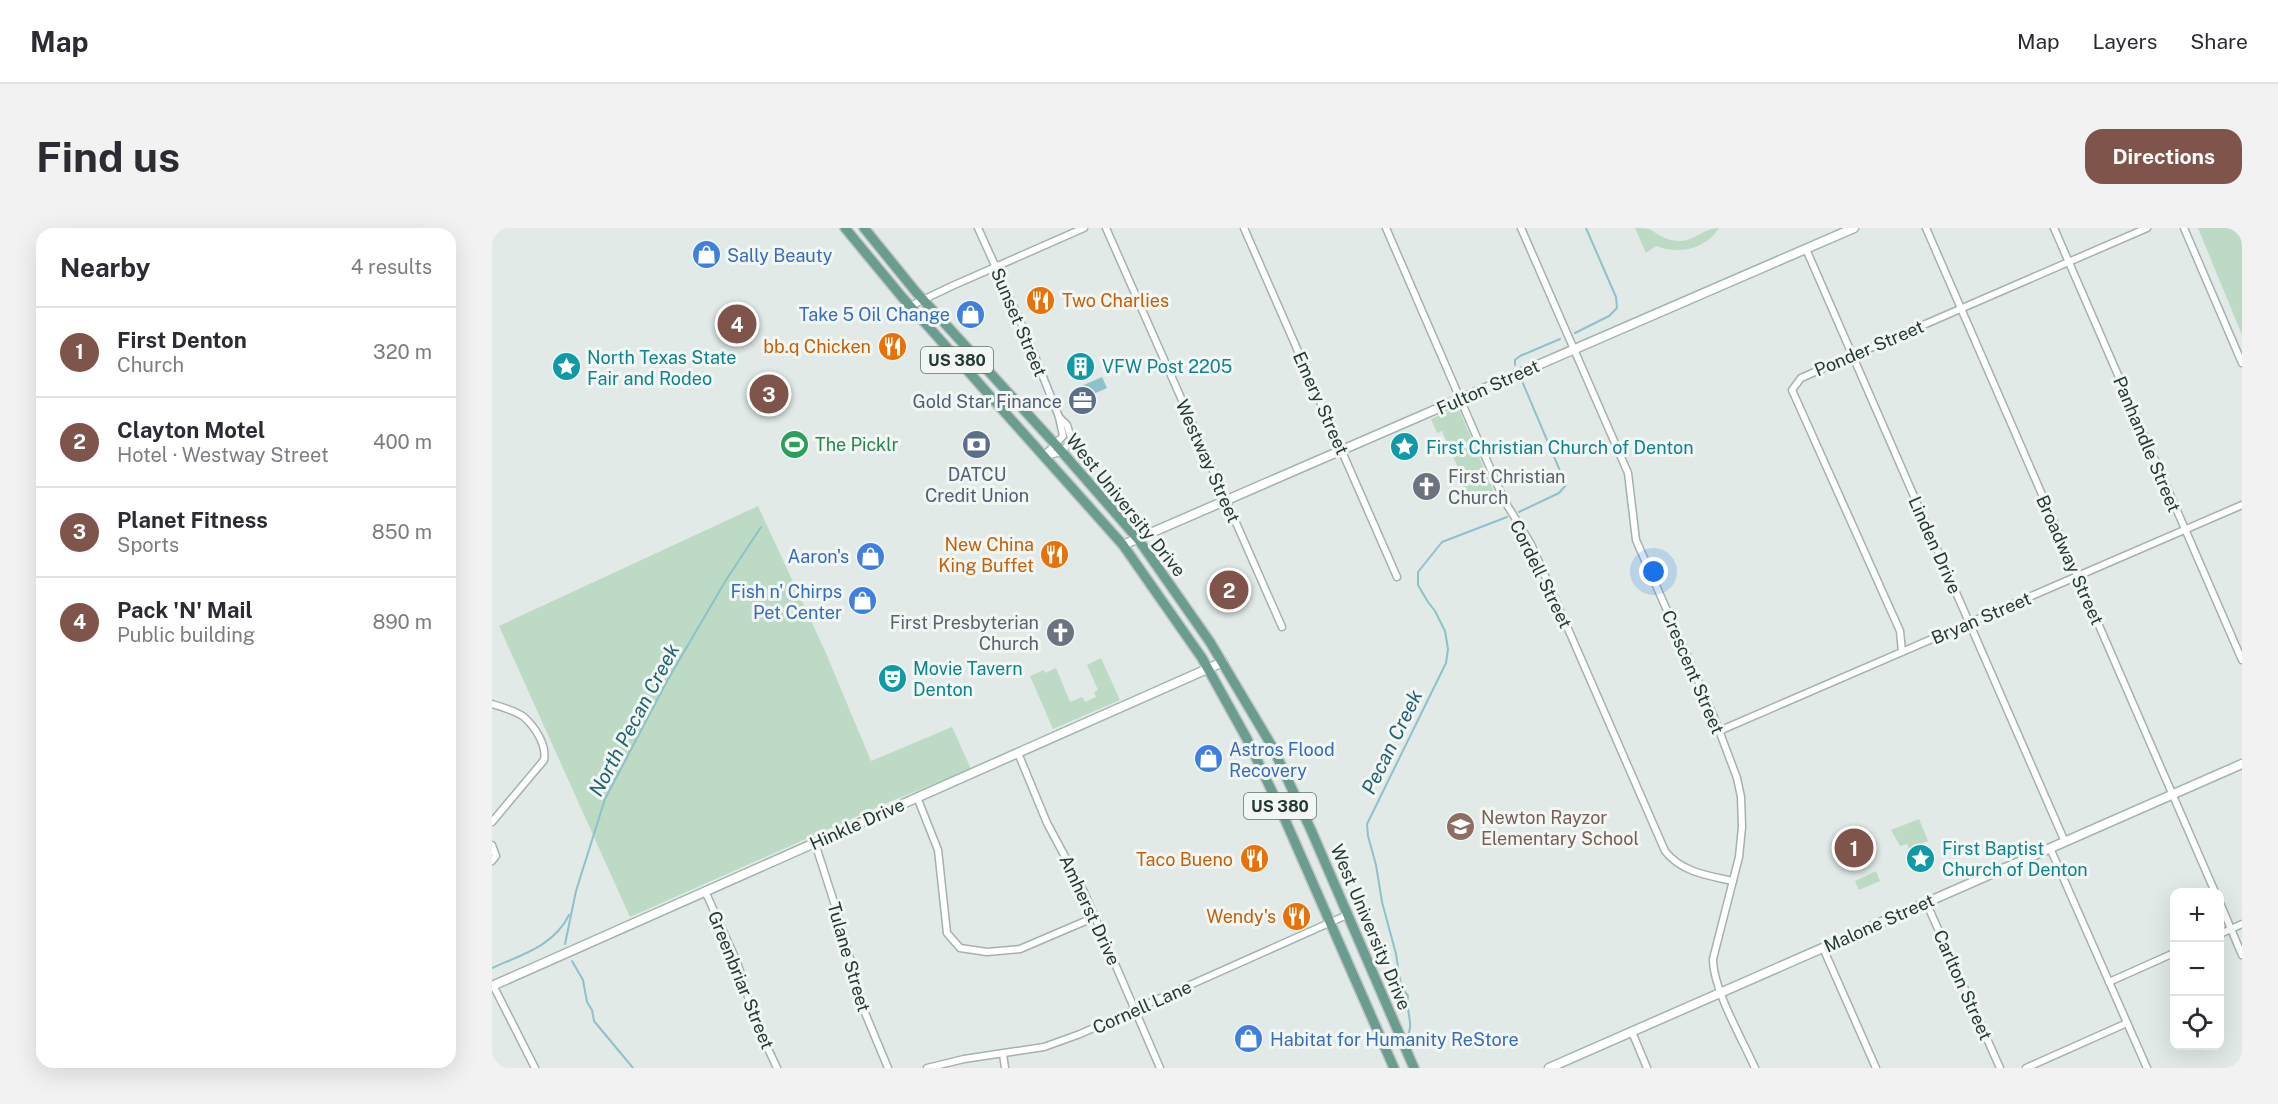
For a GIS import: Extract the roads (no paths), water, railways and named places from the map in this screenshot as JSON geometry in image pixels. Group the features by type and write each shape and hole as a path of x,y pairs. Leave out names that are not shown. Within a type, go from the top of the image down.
{"main road":[{"name":"West University Drive","path":"845,228 910,306 1123,546 1208,669 1247,739 1279,806 1394,1068"},
{"name":"West University Drive","path":"864,228 924,300 1138,539 1223,662 1273,748 1414,1068"}],"street":[{"name":"Sunset Street","path":"978,228 1026,334 1059,417 1067,425 1072,436 1072,441 1058,448"},
{"path":"910,306 1084,228"},
{"name":"Westway Street","path":"1106,228 1282,627"},
{"name":"Emery Street","path":"1244,228 1397,577"},
{"name":"Cordell Street","path":"1386,228 1504,500 1531,544 1665,851 1671,858 1688,868 1702,874 1733,881"},
{"name":"Crescent Street","path":"1521,228 1628,472 1636,540 1737,778 1741,797 1742,837 1713,959 1715,977 1721,992"},
{"name":"Fulton Street","path":"1123,546 1854,228"},
{"name":"Broadway Street","path":"1926,228 2213,888"},
{"name":"Panhandle Street","path":"2054,228 2242,660"},
{"name":"Ponder Street","path":"1902,652 1900,631 1792,390 1802,378 2146,228"},
{"path":"2184,228 2242,363"},
{"name":"Linden Drive","path":"1806,249 2065,842"},
{"path":"1044,456 1058,448"},
{"name":"Bryan Street","path":"1719,731 2242,505"},
{"name":"Hinkle Drive","path":"493,986 1223,662"},
{"path":"492,704 523,717 539,737 545,754 544,760 492,822"},
{"name":"Amherst Drive","path":"1018,753 1047,823 1076,876 1161,1068"},
{"name":"Malone Street","path":"1549,1068 2242,764"},
{"path":"917,797 938,850 947,933 960,948 987,952 1020,950 1095,917"},
{"name":"Tulane Street","path":"815,843 840,921 863,1008 888,1068"},
{"path":"492,845 496,856 492,861"},
{"path":"2050,848 2147,1068"},
{"name":"Greenbriar Street","path":"705,891 737,962 757,1024 777,1068"},
{"name":"Carlton Street","path":"1926,902 2000,1068"},
{"path":"2224,912 2242,955"},
{"name":"Cornell Lane","path":"927,1068 958,1060 1044,1047 1080,1034 1347,915"},
{"path":"2224,932 2242,924"},
{"path":"1823,948 1876,1068"},
{"path":"2109,982 2170,955"},
{"path":"493,986 535,1068"},
{"path":"1721,992 1755,1068"},
{"path":"2026,1068 2127,1023"},
{"path":"1632,1032 1647,1068"},
{"path":"1003,1054 1005,1068"}],"water":[{"path":"1102,377 1107,388 1082,399 1077,388"}],"waterway":[{"name":"Pecan Creek","path":"1575,333 1609,316 1617,308 1616,297 1586,228"},
{"name":"Pecan Creek","path":"1515,365 1515,360 1520,356 1560,339"},
{"name":"Pecan Creek","path":"1519,512 1559,493 1566,485 1522,381"},
{"name":"Pecan Creek","path":"1408,1035 1410,1030 1408,996 1401,986 1367,824 1446,663 1448,649 1445,631 1418,585 1418,572 1442,542 1507,517"},
{"name":"North Pecan Creek","path":"565,944 576,891 605,799 667,681 726,580 761,527"},
{"path":"492,968 546,942 563,926 569,915"},
{"name":"North Pecan Creek","path":"572,961 583,980 587,1002 592,1010 594,1021 633,1068"}],"place":[{"name":"Sally Beauty","path":"706,255"},
{"name":"Two Charlies","path":"1041,300"},
{"name":"Take 5 Oil Change","path":"971,314"},
{"name":"Pack 'N' Mail","path":"737,324"},
{"name":"bb.q Chicken","path":"892,346"},
{"name":"VFW Post 2205","path":"1081,366"},
{"name":"North Texas State Fair and Rodeo","path":"566,367"},
{"name":"Planet Fitness","path":"769,394"},
{"name":"Gold Star Finance","path":"1083,401"},
{"name":"The Picklr","path":"794,444"},
{"name":"DATCU Credit Union","path":"977,445"},
{"name":"First Christian Church of Denton","path":"1405,447"},
{"name":"First Christian Church","path":"1427,486"},
{"name":"New China King Buffet","path":"1055,554"},
{"name":"Aaron's","path":"870,556"},
{"name":"Clayton Motel","path":"1229,590"},
{"name":"Fish n' Chirps Pet Center","path":"863,601"},
{"name":"First Presbyterian Church","path":"1060,632"},
{"name":"Movie Tavern Denton","path":"892,678"},
{"name":"Astros Flood Recovery","path":"1208,759"},
{"name":"Newton Rayzor Elementary School","path":"1460,827"},
{"name":"First Denton","path":"1854,848"},
{"name":"First Baptist Church of Denton","path":"1921,858"},
{"name":"Taco Bueno","path":"1254,859"},
{"name":"Wendy's","path":"1297,916"},
{"name":"Habitat for Humanity ReStore","path":"1249,1039"}]}
